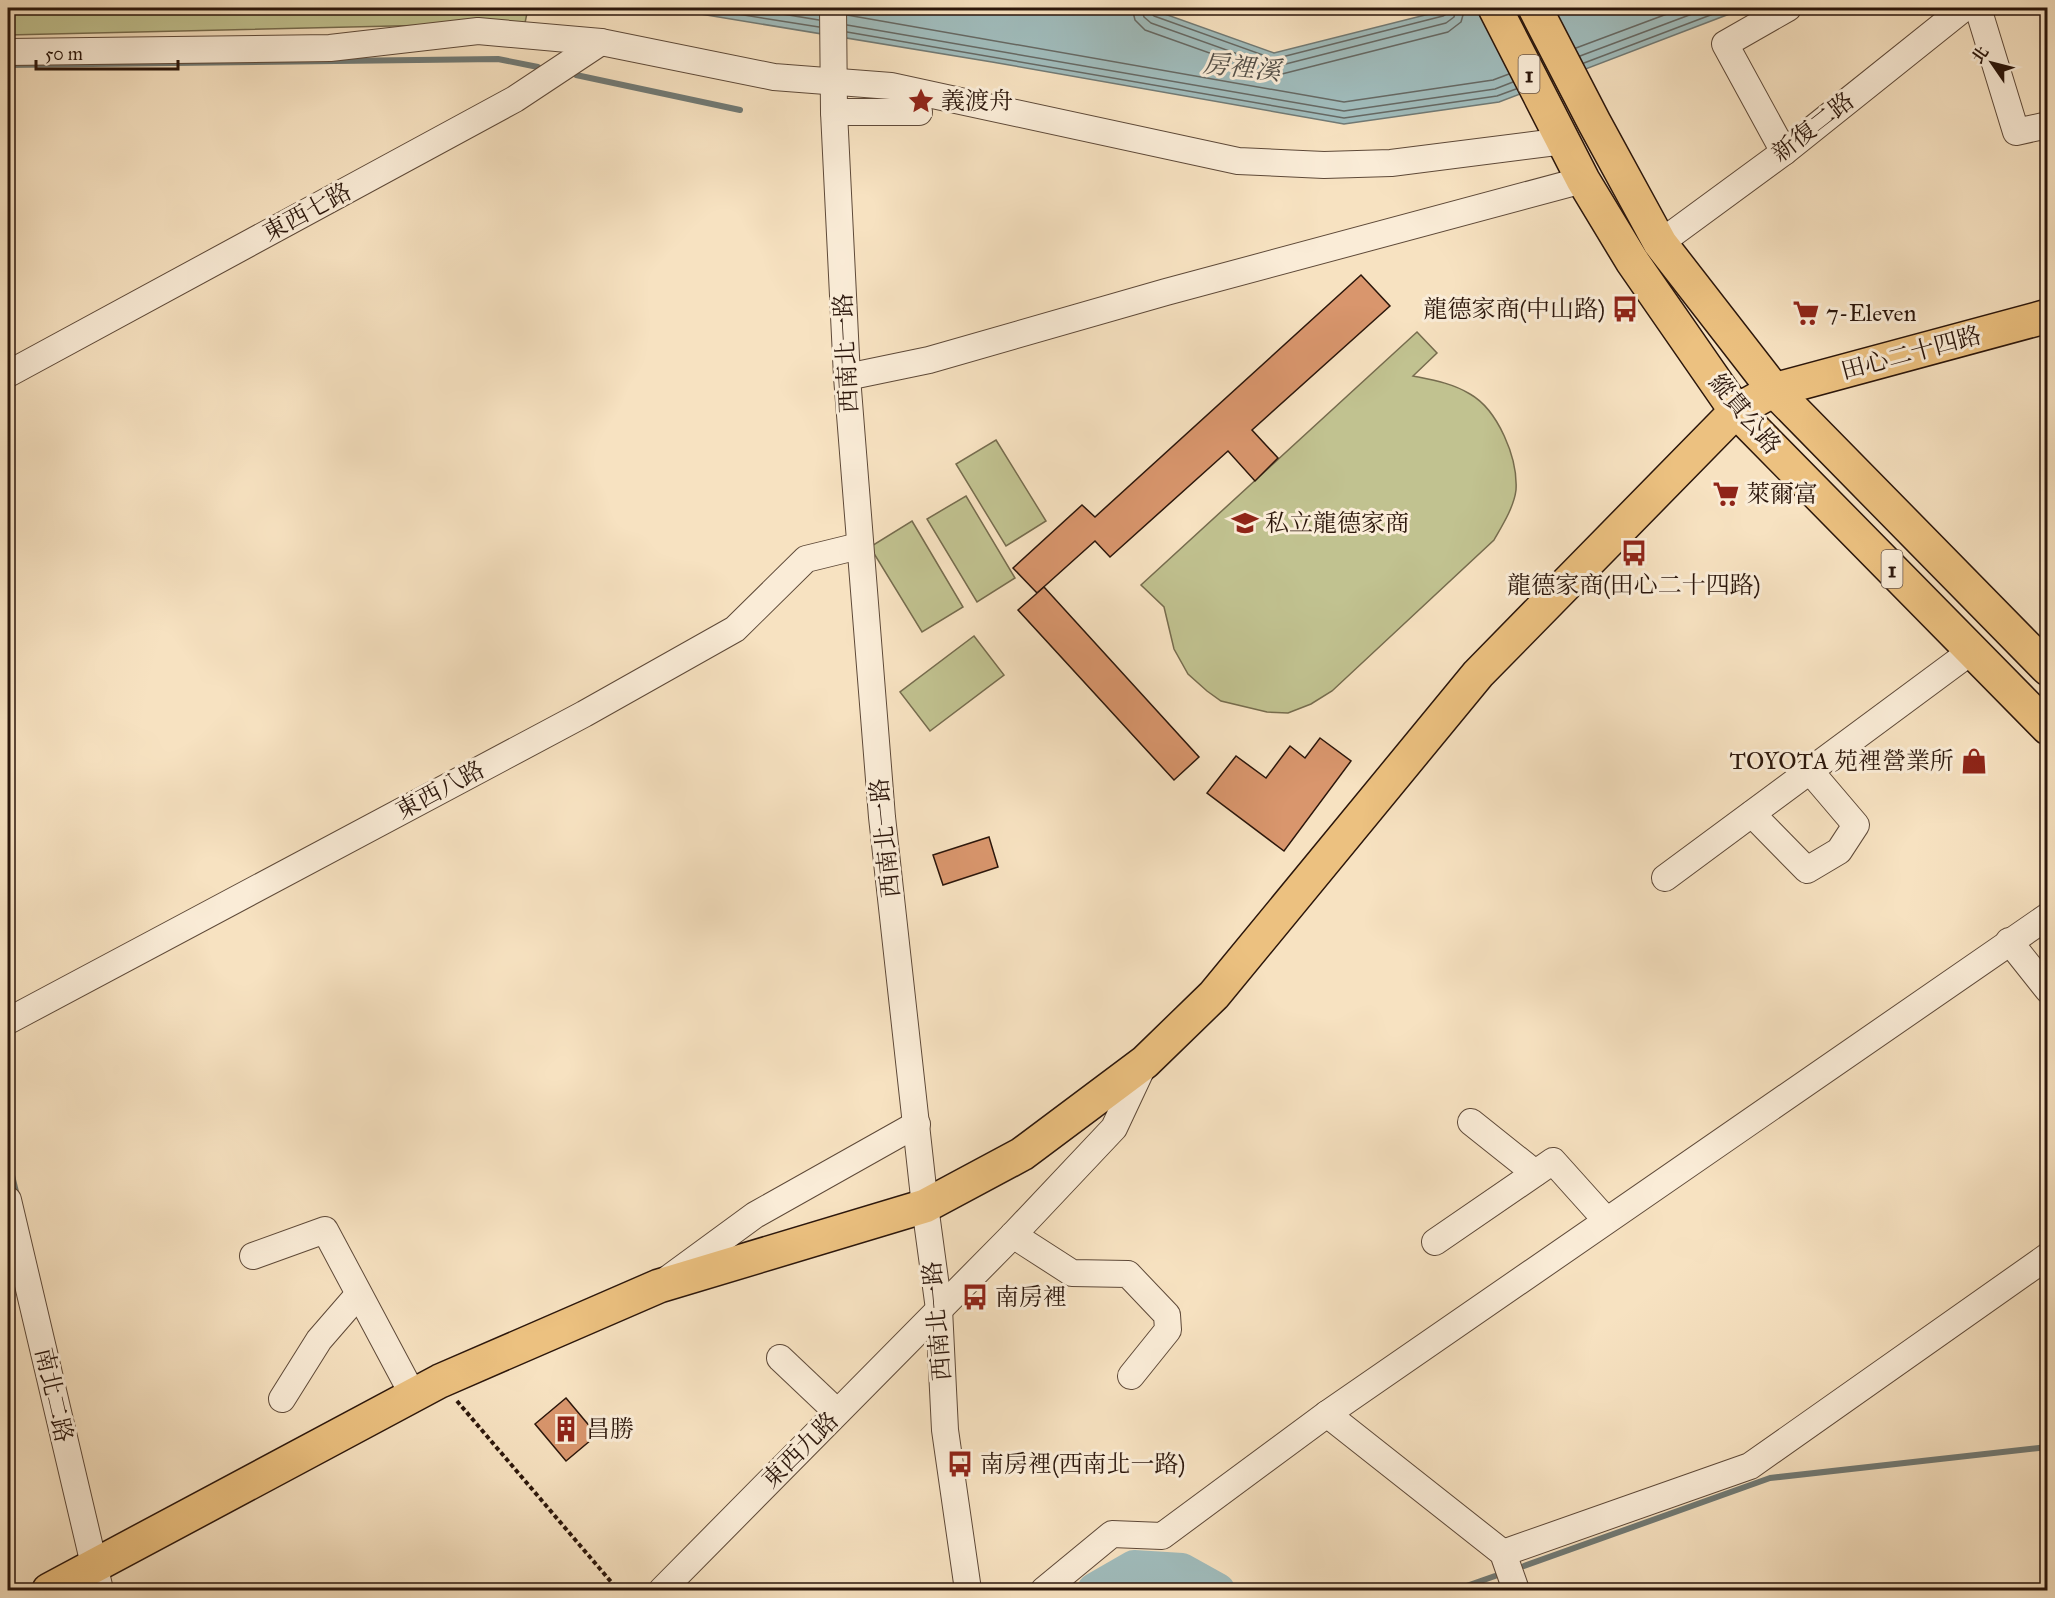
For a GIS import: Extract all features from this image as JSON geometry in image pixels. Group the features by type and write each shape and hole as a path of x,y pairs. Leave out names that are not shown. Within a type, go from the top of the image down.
{"main road":[{"name":"1","path":"1495,8 1564,141"},
{"name":"縱貫公路","path":"1535,8 1660,243 1774,390 2048,669"},
{"name":"縱貫公路","path":"1564,141 1583,180 1632,261 1737,411 2048,728"},
{"name":"田心二十四路","path":"49,1590 97,1579 426,1388 659,1286 925,1206 1022,1154 1145,1062 1214,995 1478,674 1737,411 1774,390 2048,316"}],"street":[{"name":"西南北一路","path":"833,8 834,112 847,377 882,817 925,1206 939,1309 945,1430 968,1590"},
{"path":"1784,152 1725,44 1788,8"},
{"name":"新復二路","path":"1660,243 1784,152 1964,8"},
{"path":"1977,8 2016,132 2048,125"},
{"path":"8,52 330,48 478,31 601,42 774,76 891,86 1238,161 1324,165 1391,163 1564,141"},
{"name":"東西七路","path":"8,374 515,99 601,42"},
{"path":"834,112 919,112"},
{"path":"847,377 929,360 1166,292 1583,180"},
{"name":"東西八路","path":"8,1021 584,714 735,628 806,559 859,546"},
{"path":"1665,878 1972,650"},
{"path":"1752,814 1807,870 1839,851 1856,825 1810,771"},
{"path":"1044,1590 1112,1534 1162,1536 1326,1414 2048,916"},
{"path":"2009,941 2048,990"},
{"name":"東西九路","path":"662,1590 1013,1235 1114,1128 1145,1062"},
{"path":"1471,1122 1535,1173"},
{"path":"659,1286 755,1215 917,1124"},
{"path":"1435,1242 1553,1161 1606,1220"},
{"name":"南北二路","path":"8,1200 97,1579"},
{"path":"254,1256 325,1230 358,1295 426,1388"},
{"path":"1013,1235 1072,1273 1128,1274 1167,1315 1168,1330 1131,1376"},
{"path":"1503,1552 1750,1466 2048,1256"},
{"path":"282,1399 319,1340 358,1295"},
{"path":"780,1358 837,1412"},
{"path":"1326,1414 1503,1552 1516,1590"}],"path":[{"path":"426,1388 618,1590"}],"green space":[{"path":"8,8 528,8 525,23 8,35"},
{"path":"1417,332 1437,353 1413,376 1449,385 1470,394 1489,411 1504,436 1514,464 1516,490 1504,523 1494,540 1332,691 1311,704 1288,713 1267,712 1221,701 1188,674 1174,649 1164,607 1141,585"},
{"path":"996,440 1046,521 1006,546 956,464"},
{"path":"966,496 1015,578 977,602 927,519"},
{"path":"912,521 963,607 922,632 870,547"},
{"path":"974,636 1004,675 930,731 900,692"}],"water":[{"name":"房裡溪","path":"664,8 1148,8 1274,53 1453,8 1740,8 1499,102 1344,124 992,62"}],"building":[{"path":"1361,275 1390,306 1252,430 1278,458 1255,481 1228,451 1110,557 1095,541 1037,593 1013,568 1082,505 1095,517"},
{"path":"1044,587 1199,757 1174,780 1018,610"},
{"path":"1320,738 1351,761 1284,851 1207,793 1236,756 1266,778 1290,746 1305,758"},
{"path":"989,837 998,867 943,885 933,855"},
{"name":"昌勝","path":"566,1398 597,1435 566,1461 535,1424"}],"waterway":[{"path":"8,65 498,59 538,67"},
{"path":"576,75 740,110"},
{"path":"8,1159 17,1196"},
{"path":"1524,1566 1770,1478 2048,1447"},
{"path":"1094,1590 1134,1567 1182,1570 1218,1590"},
{"path":"1455,1590 1495,1576"}],"place":[{"name":"義渡舟","path":"921,101"},
{"name":"龍德家商(中山路)","path":"1625,309"},
{"name":"7-Eleven","path":"1806,313"},
{"name":"萊爾富","path":"1726,494"},
{"name":"私立龍德家商","path":"1245,523"},
{"name":"龍德家商(田心二十四路)","path":"1634,553"},
{"name":"TOYOTA 苑裡營業所","path":"1974,761"},
{"name":"南房裡","path":"975,1297"},
{"name":"昌勝","path":"566,1429"},
{"name":"南房裡(西南北一路)","path":"960,1464"}]}
